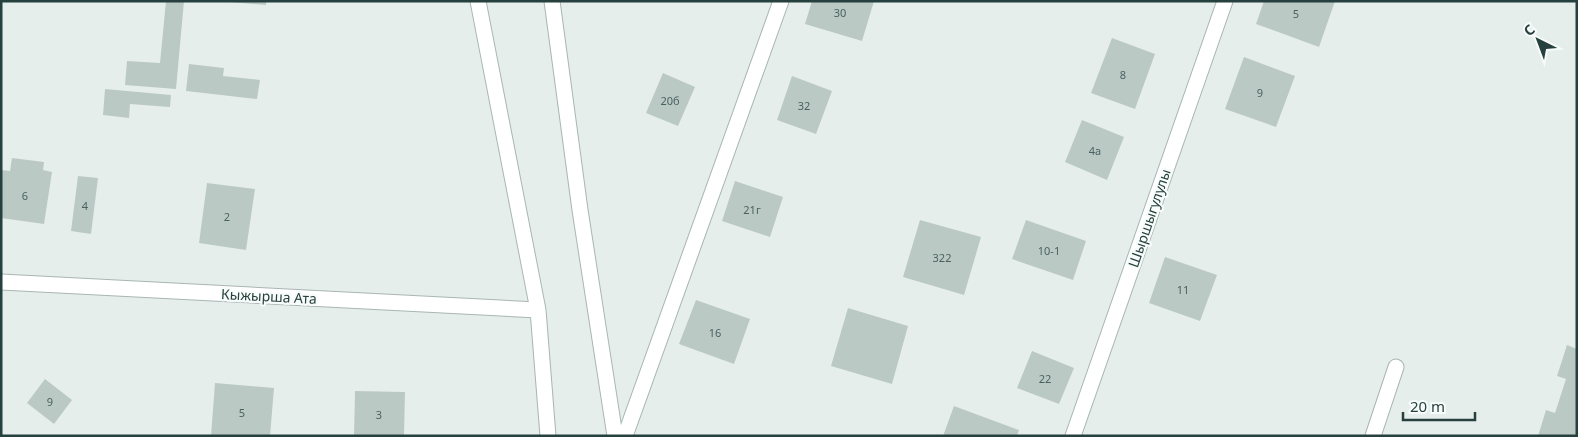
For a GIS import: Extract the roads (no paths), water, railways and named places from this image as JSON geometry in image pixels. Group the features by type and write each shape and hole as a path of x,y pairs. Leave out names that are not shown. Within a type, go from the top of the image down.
{"street":[{"path":"478,1 538,310 548,436"},
{"path":"552,1 580,210 616,436"},
{"path":"625,436 780,1"},
{"name":"Шыршыгулулы","path":"1073,436 1225,1"},
{"name":"Кыжырша Ата","path":"1,282 538,310"},
{"path":"1373,436 1396,366"}]}
